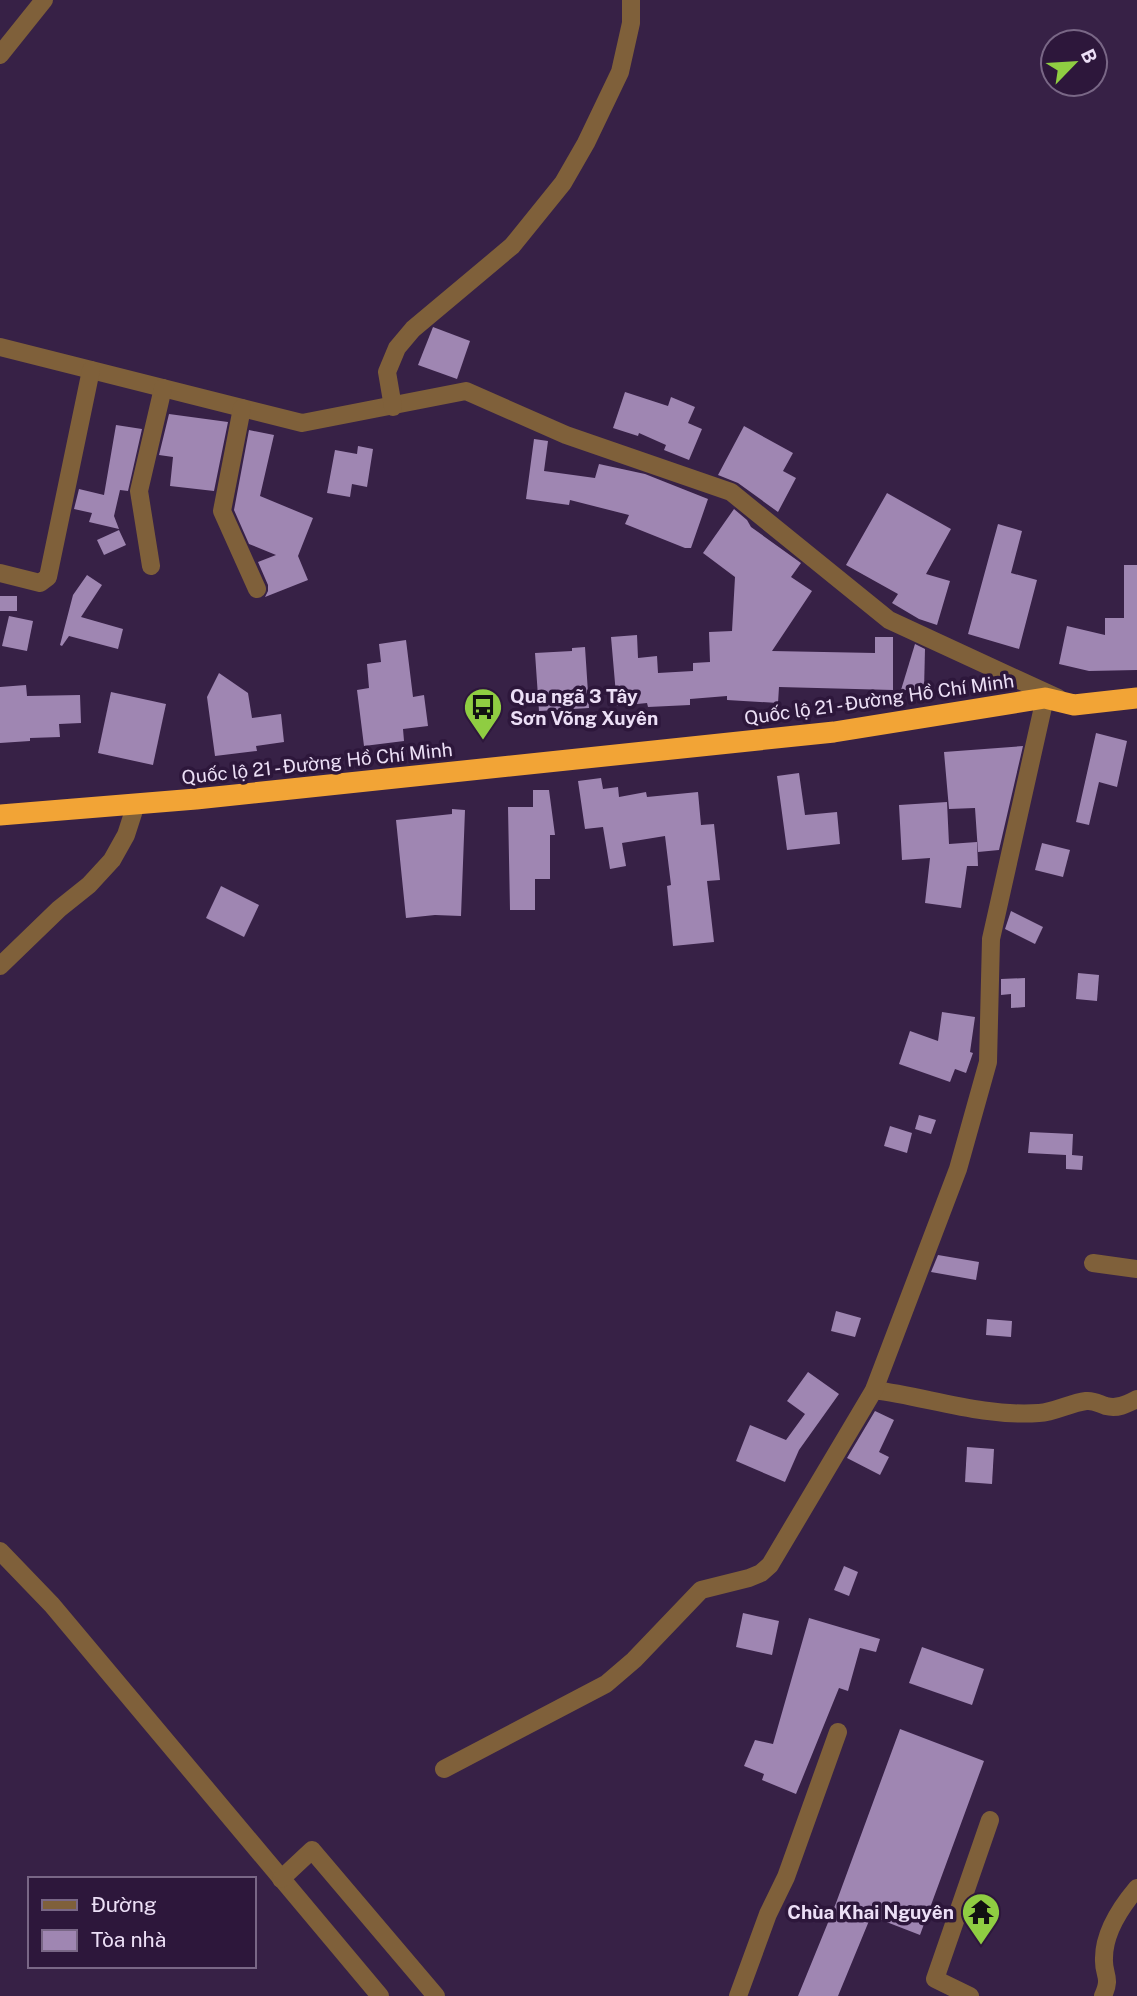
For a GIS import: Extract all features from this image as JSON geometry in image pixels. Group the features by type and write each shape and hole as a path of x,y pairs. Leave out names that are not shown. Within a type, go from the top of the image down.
{"highway":[{"name":"Quốc lộ 21 - Đường Hồ Chí Minh","path":"0,814 136,804 834,732 1045,698 1074,705 1137,698"}],"street":[{"path":"0,55 44,0"},
{"path":"393,407 387,372 397,348 414,328 512,246 563,183 586,143 620,72 631,23 631,0"},
{"path":"0,347 302,423 467,391 566,435 731,492 889,620 1074,705"},
{"path":"0,573 40,583 48,577 91,370"},
{"path":"151,566 139,491 163,388"},
{"path":"242,408 222,511 257,589"},
{"path":"444,1769 606,1684 634,1660 701,1590 761,1573 770,1565 874,1390 958,1169 988,1062 991,939 1045,698"},
{"path":"0,966 59,909 89,886 112,860 126,835 136,804"},
{"path":"1093,1263 1137,1269"},
{"path":"874,1390 901,1393 953,1406 1008,1412 1040,1413 1088,1401 1112,1407 1137,1399"},
{"path":"0,1552 52,1605 380,1996"},
{"path":"738,1996 768,1914 786,1877 838,1732"},
{"path":"970,1996 935,1979 990,1820"},
{"path":"281,1879 312,1850 436,1996"},
{"path":"1103,1996 1109,1983 1103,1961 1105,1945 1116,1918 1137,1888"}],"building":[{"path":"433,327 470,341 457,379 418,365"},
{"path":"625,392 668,406 671,397 695,407 688,423 702,429 689,460 664,450 666,445 639,433 638,436 613,428"},
{"path":"169,414 228,422 214,491 170,486 173,457 159,455"},
{"path":"116,425 142,429 128,491 120,490 114,516 119,529 89,522 92,513 74,509 79,489 104,495"},
{"path":"744,426 793,453 783,471 796,478 778,512 738,483 718,475"},
{"path":"249,430 274,435 260,496 313,518 298,556 308,580 265,597 268,585 258,562 276,555 249,544 234,510"},
{"path":"534,439 548,441 544,471 595,478 599,464 645,474 708,499 691,548 625,524 629,515 570,500 569,505 526,499"},
{"path":"358,446 373,449 367,487 352,484 350,497 327,493 335,450 357,454"},
{"path":"887,493 951,529 926,574 950,581 937,625 919,619 892,603 898,594 846,565"},
{"path":"734,509 751,527 801,563 791,577 812,591 772,651 875,653 875,637 893,637 893,690 779,687 778,703 727,700 727,696 690,699 690,705 648,707 647,703 617,706 611,637 637,635 638,658 657,656 658,673 693,671 693,663 710,662 709,632 732,631 735,577 703,553"},
{"path":"998,524 1022,531 1011,573 1037,580 1019,649 968,634"},
{"path":"119,530 126,545 104,555 97,540"},
{"path":"1124,565 1137,565 1137,670 1089,671 1059,664 1067,626 1105,635 1105,618 1124,618"},
{"path":"87,575 102,585 81,617 123,629 118,649 69,636 62,646 60,645 73,595"},
{"path":"0,596 17,596 17,611 0,611"},
{"path":"9,616 33,621 27,651 2,646"},
{"path":"406,640 413,697 424,695 428,726 403,729 404,741 364,746 357,690 369,688 367,664 381,662 379,644"},
{"path":"915,644 925,649 924,690 901,690"},
{"path":"585,647 589,708 539,711 535,653 572,651 572,648"},
{"path":"219,673 248,693 252,718 281,714 284,742 256,746 257,751 215,756 207,697"},
{"path":"26,685 27,696 80,695 81,723 59,724 60,737 0,743 0,687"},
{"path":"111,692 166,704 153,765 98,753"},
{"path":"1096,733 1127,741 1117,787 1099,782 1089,825 1076,822"},
{"path":"1023,746 999,850 978,852 975,808 949,809 944,752"},
{"path":"799,773 805,815 837,812 840,844 787,850 777,776"},
{"path":"601,778 603,789 618,787 619,797 646,792 647,797 698,792 701,825 714,824 720,880 707,881 714,942 673,946 667,886 671,885 665,836 622,843 626,866 610,869 603,827 585,829 578,781"},
{"path":"533,790 549,790 555,835 550,835 550,879 535,879 535,910 510,910 508,807 533,807"},
{"path":"947,802 949,844 977,842 978,866 967,866 961,908 925,903 930,858 902,860 899,805"},
{"path":"452,809 465,810 461,916 406,918 396,820 452,814"},
{"path":"1042,843 1070,850 1063,877 1035,870"},
{"path":"221,886 259,905 244,937 206,918"},
{"path":"1011,911 1043,927 1035,944 1005,929"},
{"path":"1078,973 1099,975 1097,1001 1076,999"},
{"path":"1025,978 1025,1007 1011,1008 1011,994 1001,995 1001,979"},
{"path":"942,1012 975,1017 970,1052 973,1053 966,1073 955,1069 950,1082 899,1064 910,1031 938,1041"},
{"path":"919,1115 936,1120 931,1134 915,1129"},
{"path":"890,1126 912,1133 907,1153 884,1146"},
{"path":"1030,1132 1073,1134 1072,1155 1083,1156 1082,1170 1066,1169 1066,1155 1028,1153"},
{"path":"938,1255 979,1262 976,1280 931,1272"},
{"path":"836,1311 861,1318 855,1337 831,1331"},
{"path":"987,1319 1012,1321 1011,1337 986,1335"},
{"path":"808,1372 839,1394 799,1450 785,1482 736,1461 750,1425 786,1440 805,1414 787,1401"},
{"path":"875,1411 894,1420 879,1452 889,1457 880,1475 847,1458"},
{"path":"967,1447 994,1449 992,1484 965,1482"},
{"path":"844,1566 858,1572 849,1596 834,1590"},
{"path":"743,1613 779,1621 772,1655 736,1647"},
{"path":"809,1618 880,1639 876,1652 860,1648 848,1691 839,1688 796,1794 762,1780 764,1774 744,1766 755,1740 773,1744"},
{"path":"922,1647 984,1669 972,1705 909,1683"},
{"path":"900,1729 984,1761 920,1935 871,1916 838,1996 798,1996 836,1903"}],"place":[{"name":"Qua ngã 3 Tây Sơn Võng Xuyên","path":"483,741"},
{"name":"Chùa Khai Nguyên","path":"981,1946"}]}
